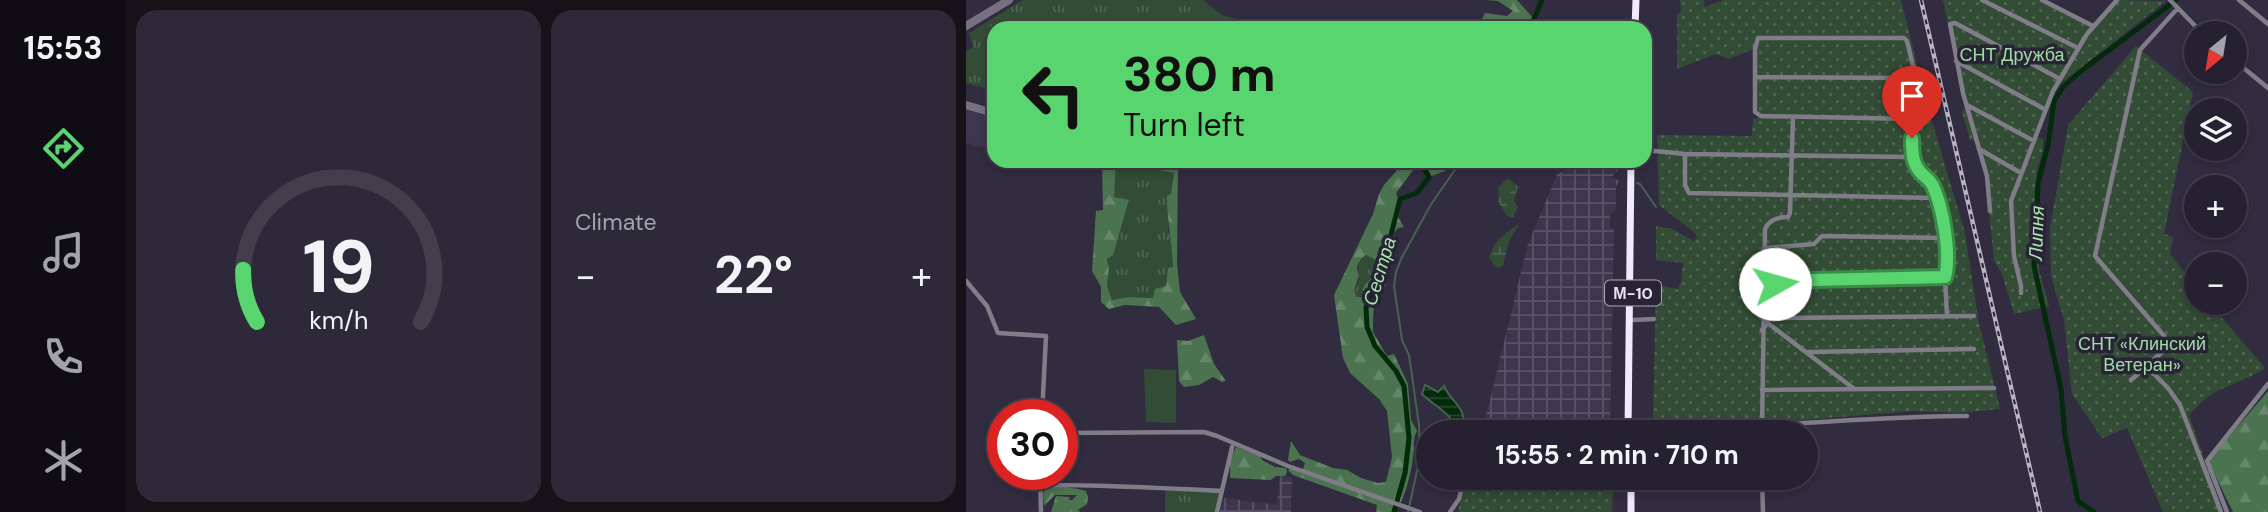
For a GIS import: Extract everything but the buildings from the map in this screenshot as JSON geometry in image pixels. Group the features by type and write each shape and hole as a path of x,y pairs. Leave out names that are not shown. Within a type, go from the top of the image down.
{"highway":[{"path":"1634,0 1634,21"},
{"name":"М-10","path":"1630,420 1632,168"},
{"name":"М-10","path":"1630,420 1632,168"},
{"path":"1628,490 1628,512"}],"street":[{"path":"1982,0 2078,48"},
{"path":"2042,0 2093,26"},
{"path":"2021,293 2014,256 2010,206 2060,79 2093,26 2117,0"},
{"path":"2131,380 2171,344 2095,256 2140,50 2173,4 2182,0"},
{"path":"2239,0 2268,24"},
{"path":"2173,4 2190,21"},
{"path":"1990,211 1988,179 1956,61 1950,26 1955,23 2060,79"},
{"path":"1756,77 1916,78 1908,41 1904,38 1758,38 1755,49 1756,114 1912,119 1919,114"},
{"path":"1956,61 2046,110"},
{"path":"2247,71 2268,88"},
{"path":"1967,105 2034,141"},
{"path":"1761,420 1766,324 1766,225 1776,218 1788,216 1793,117"},
{"path":"1912,119 1912,158 1932,185 1945,238 1947,316"},
{"path":"1979,149 2021,173"},
{"path":"1652,151 1685,154 1912,158"},
{"path":"1685,154 1685,185 1689,193 1937,198"},
{"path":"1765,248 1814,244 1822,236 1945,238"},
{"path":"1766,324 1775,284 1811,280 1945,277"},
{"path":"966,281 987,306 998,333 1046,336 1043,399"},
{"path":"1766,324 1974,316"},
{"path":"1633,320 1654,319"},
{"path":"1766,324 1808,352 1853,388"},
{"path":"1808,352 1974,349"},
{"path":"2146,366 2168,388 2180,405 2221,512"},
{"path":"2227,512 2207,460 2268,384"},
{"path":"1762,390 1994,388"},
{"path":"1818,422 1967,416"},
{"path":"1078,433 1196,431 1217,436 1288,466 1418,511"},
{"path":"1217,512 1233,443"},
{"path":"1078,485 1136,485 1171,490 1222,491"},
{"path":"1040,490 1041,512"},
{"path":"1450,512 1460,490"},
{"path":"1762,490 1763,512"}],"shaded area":[{"path":"966,105 987,111 987,148 966,143"},
{"path":"1564,168 1619,168 1612,177 1620,181 1616,186 1616,211 1610,214 1610,228 1614,228 1610,420 1485,420 1528,244 1558,172 1562,172"},
{"path":"1425,385 1438,392 1444,386 1459,406 1463,420 1451,420 1422,394"},
{"path":"1280,476 1292,477 1291,512 1220,512 1224,498 1277,505"}],"green space":[{"path":"1023,0 1203,0 1222,15 1249,21 989,21"},
{"path":"1486,0 1517,0 1534,21 1481,21 1485,13 1507,16 1513,11 1498,1"},
{"path":"1680,0 1704,0 1705,7 1723,0 1901,0 1927,104 1965,233 1978,318 2000,409 1956,413 1913,411 1802,420 1653,420 1656,285 1678,289 1683,263 1656,260 1656,226 1672,229 1694,241 1697,238 1695,233 1659,205 1657,135 1752,136 1753,119 1758,118 1756,48 1729,59 1716,54 1677,69 1677,15 1681,11"},
{"name":"СНТ Дружба","path":"1943,0 2046,0 2092,24 2114,0 2166,1 2060,84 2053,93 2037,137 2043,139 2043,151 2037,169 2035,203 2039,270 2049,306 2014,314 2002,274 1994,261 1986,181 1974,140 1970,140 1962,112 1965,108"},
{"path":"987,22 987,89 966,83 966,51 973,47 969,33"},
{"name":"СНТ «Клинский Ветеран»","path":"2136,46 2193,92 2192,98 2184,98 2184,136 2164,234 2173,237 2170,254 2184,272 2184,315 2219,315 2265,368 2215,392 2189,415 2223,512 2163,512 2127,428 2102,438 2072,394 2064,320 2051,276 2050,228 2068,125"},
{"path":"1102,168 1116,168 1114,197 1129,200 1113,255 1107,259 1107,286 1112,300 1128,297 1153,298 1155,289 1166,286 1168,268 1173,267 1167,196 1171,194 1174,173 1149,168 1178,168 1177,263 1180,292 1196,319 1176,325 1159,307 1125,305 1109,309 1101,302 1101,287 1092,271 1096,211 1103,210"},
{"path":"1116,168 1149,168 1174,173 1168,229 1173,267 1168,268 1166,286 1154,298 1128,297 1112,300 1107,286 1107,259 1113,254 1129,201 1114,197"},
{"path":"1399,168 1415,168 1396,193 1400,204 1398,217 1404,227 1398,228 1394,233 1394,254 1388,259 1385,287 1374,302 1373,332 1387,356 1394,354 1408,384 1411,420 1416,429 1414,454 1406,488 1400,504 1393,512 1376,512 1377,505 1293,475 1288,470 1291,468 1302,472 1305,463 1299,459 1290,462 1288,460 1291,441 1300,455 1333,468 1347,470 1361,478 1378,483 1386,482 1392,457 1387,411 1379,399 1350,373 1343,358 1334,295 1384,185","holes":["1366,255 1376,260 1373,276 1364,286 1361,297 1357,297 1354,291 1359,275 1358,264"]},
{"path":"1424,168 1447,168 1429,177"},
{"path":"1508,179 1518,186 1514,201 1518,207 1513,217 1507,216 1499,203 1498,187"},
{"path":"1519,224 1509,241 1503,266 1497,268 1489,258 1494,246 1504,234"},
{"path":"1366,255 1376,260 1373,276 1364,286 1361,297 1357,297 1354,291 1359,280 1358,262"},
{"path":"1204,335 1214,364 1226,381 1222,382 1213,377 1199,385 1184,387 1179,381 1177,340 1188,341"},
{"path":"1144,369 1176,370 1176,423 1146,422"},
{"path":"2268,391 2268,512 2233,512 2208,461"},
{"path":"1236,447 1260,456 1275,467 1286,468 1285,476 1276,476 1271,480 1230,478 1230,460"},
{"path":"1165,488 1222,492 1217,512 1165,512"},
{"path":"1045,490 1086,491 1087,504 1078,510 1080,512 1051,512 1056,496 1070,497 1069,500 1072,500 1077,495 1055,495 1044,506 1043,493"},
{"path":"1463,490 1613,490 1612,512 1458,512"}],"waterway":[{"name":"Сестра","path":"1532,21 1542,0"},
{"name":"Липня","path":"2094,512 2078,501 2065,436 2061,389 2034,266 2038,183 2048,145 2054,101 2063,87 2176,0"},
{"name":"Сестра","path":"1394,512 1405,473 1409,438 1404,386 1396,371 1375,346 1367,327 1366,307 1381,275 1400,199 1417,193 1429,177 1424,168"},
{"path":"1408,512 1420,457 1419,425 1409,355 1402,340 1394,286 1401,259 1430,206 1456,168"},
{"path":"1637,183 1656,207"}],"taxiway":[{"path":"966,26 1009,0"},
{"path":"966,105 987,111"}],"railway":[{"path":"1921,0 2040,512"}],"route":[{"path":"1775,284 1811,280 1945,277 1945,238 1940,205 1928,178 1912,158 1912,138"}]}
